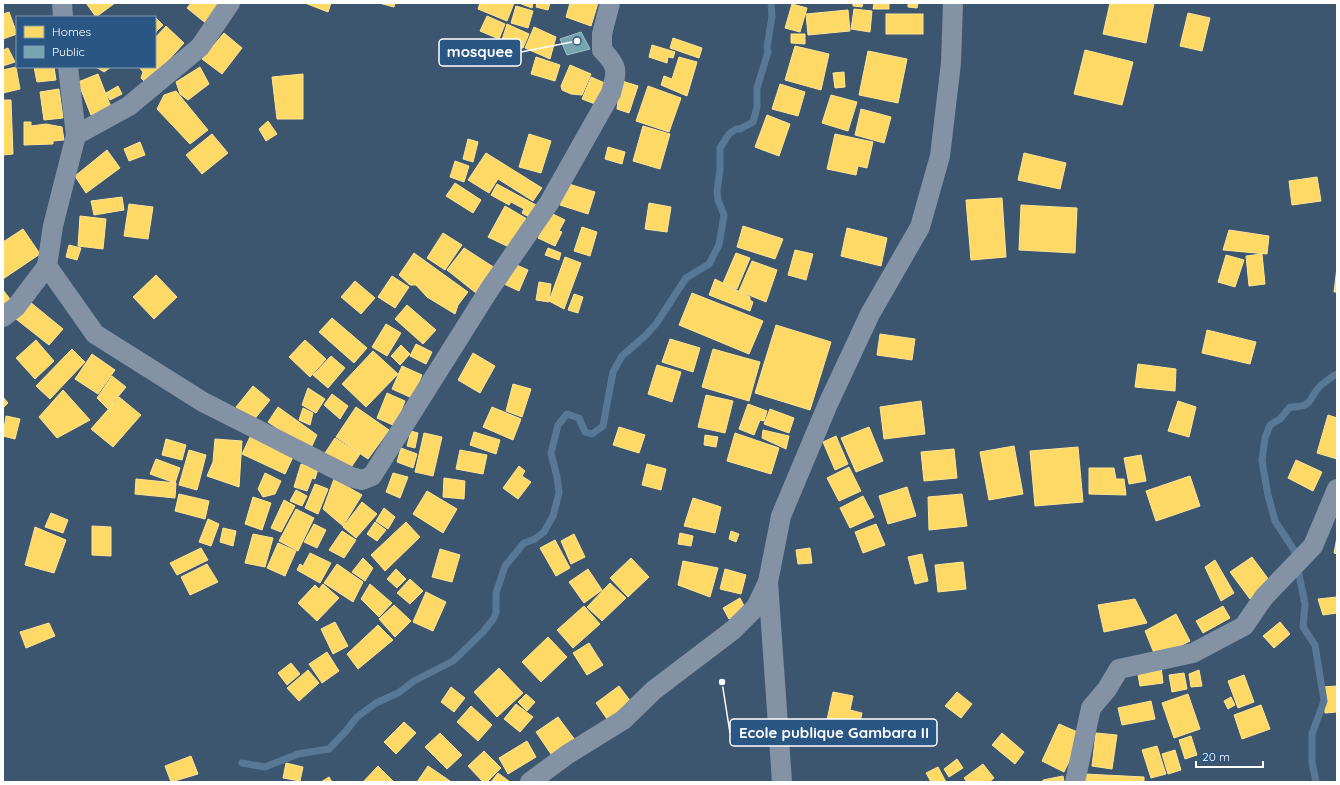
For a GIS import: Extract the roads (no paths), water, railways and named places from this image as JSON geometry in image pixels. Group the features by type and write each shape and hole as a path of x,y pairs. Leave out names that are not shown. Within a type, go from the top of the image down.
{"street":[{"path":"62,3 63,16"},
{"path":"76,135 129,106 200,47 230,3"},
{"path":"47,266 95,334 203,402 228,415 352,477 362,480 372,476 489,290 548,203 611,93 616,74 613,61 602,50 602,34 610,3"},
{"path":"782,782 768,582 781,516 825,411 870,314 920,227 940,156 952,63 953,3"},
{"path":"3,317 16,306 47,266 53,226 76,135 68,68"},
{"path":"1075,782 1092,708 1107,689 1119,669 1193,653 1244,626 1264,597 1313,546 1337,489"},
{"path":"530,782 568,754 623,720 654,690 703,651 733,630 756,606 768,582"}],"waterway":[{"path":"242,763 265,767 298,754 329,749 357,717 376,703 398,693 414,681 453,661 483,632 494,618 496,612 496,593 505,566 524,543 535,539 544,532 553,516 559,493 551,453 558,425 567,414 579,418 585,432 592,434 603,426 613,372 622,356 656,324 686,278 709,264 719,245 724,215 718,200 717,191 720,170 720,148 729,134 736,129 740,129 753,122 757,107 757,88 768,52 767,47 772,17 771,3"},
{"path":"1316,782 1312,762 1312,734 1324,701 1315,645 1303,627 1305,604 1294,550 1275,521 1268,495 1262,461 1265,438 1270,425 1280,419 1290,407 1303,406 1309,402 1319,387 1337,374"}],"place":[{"name":"mosquee","path":"577,41"},
{"name":"Ecole publique Gambara II","path":"722,682"}]}
